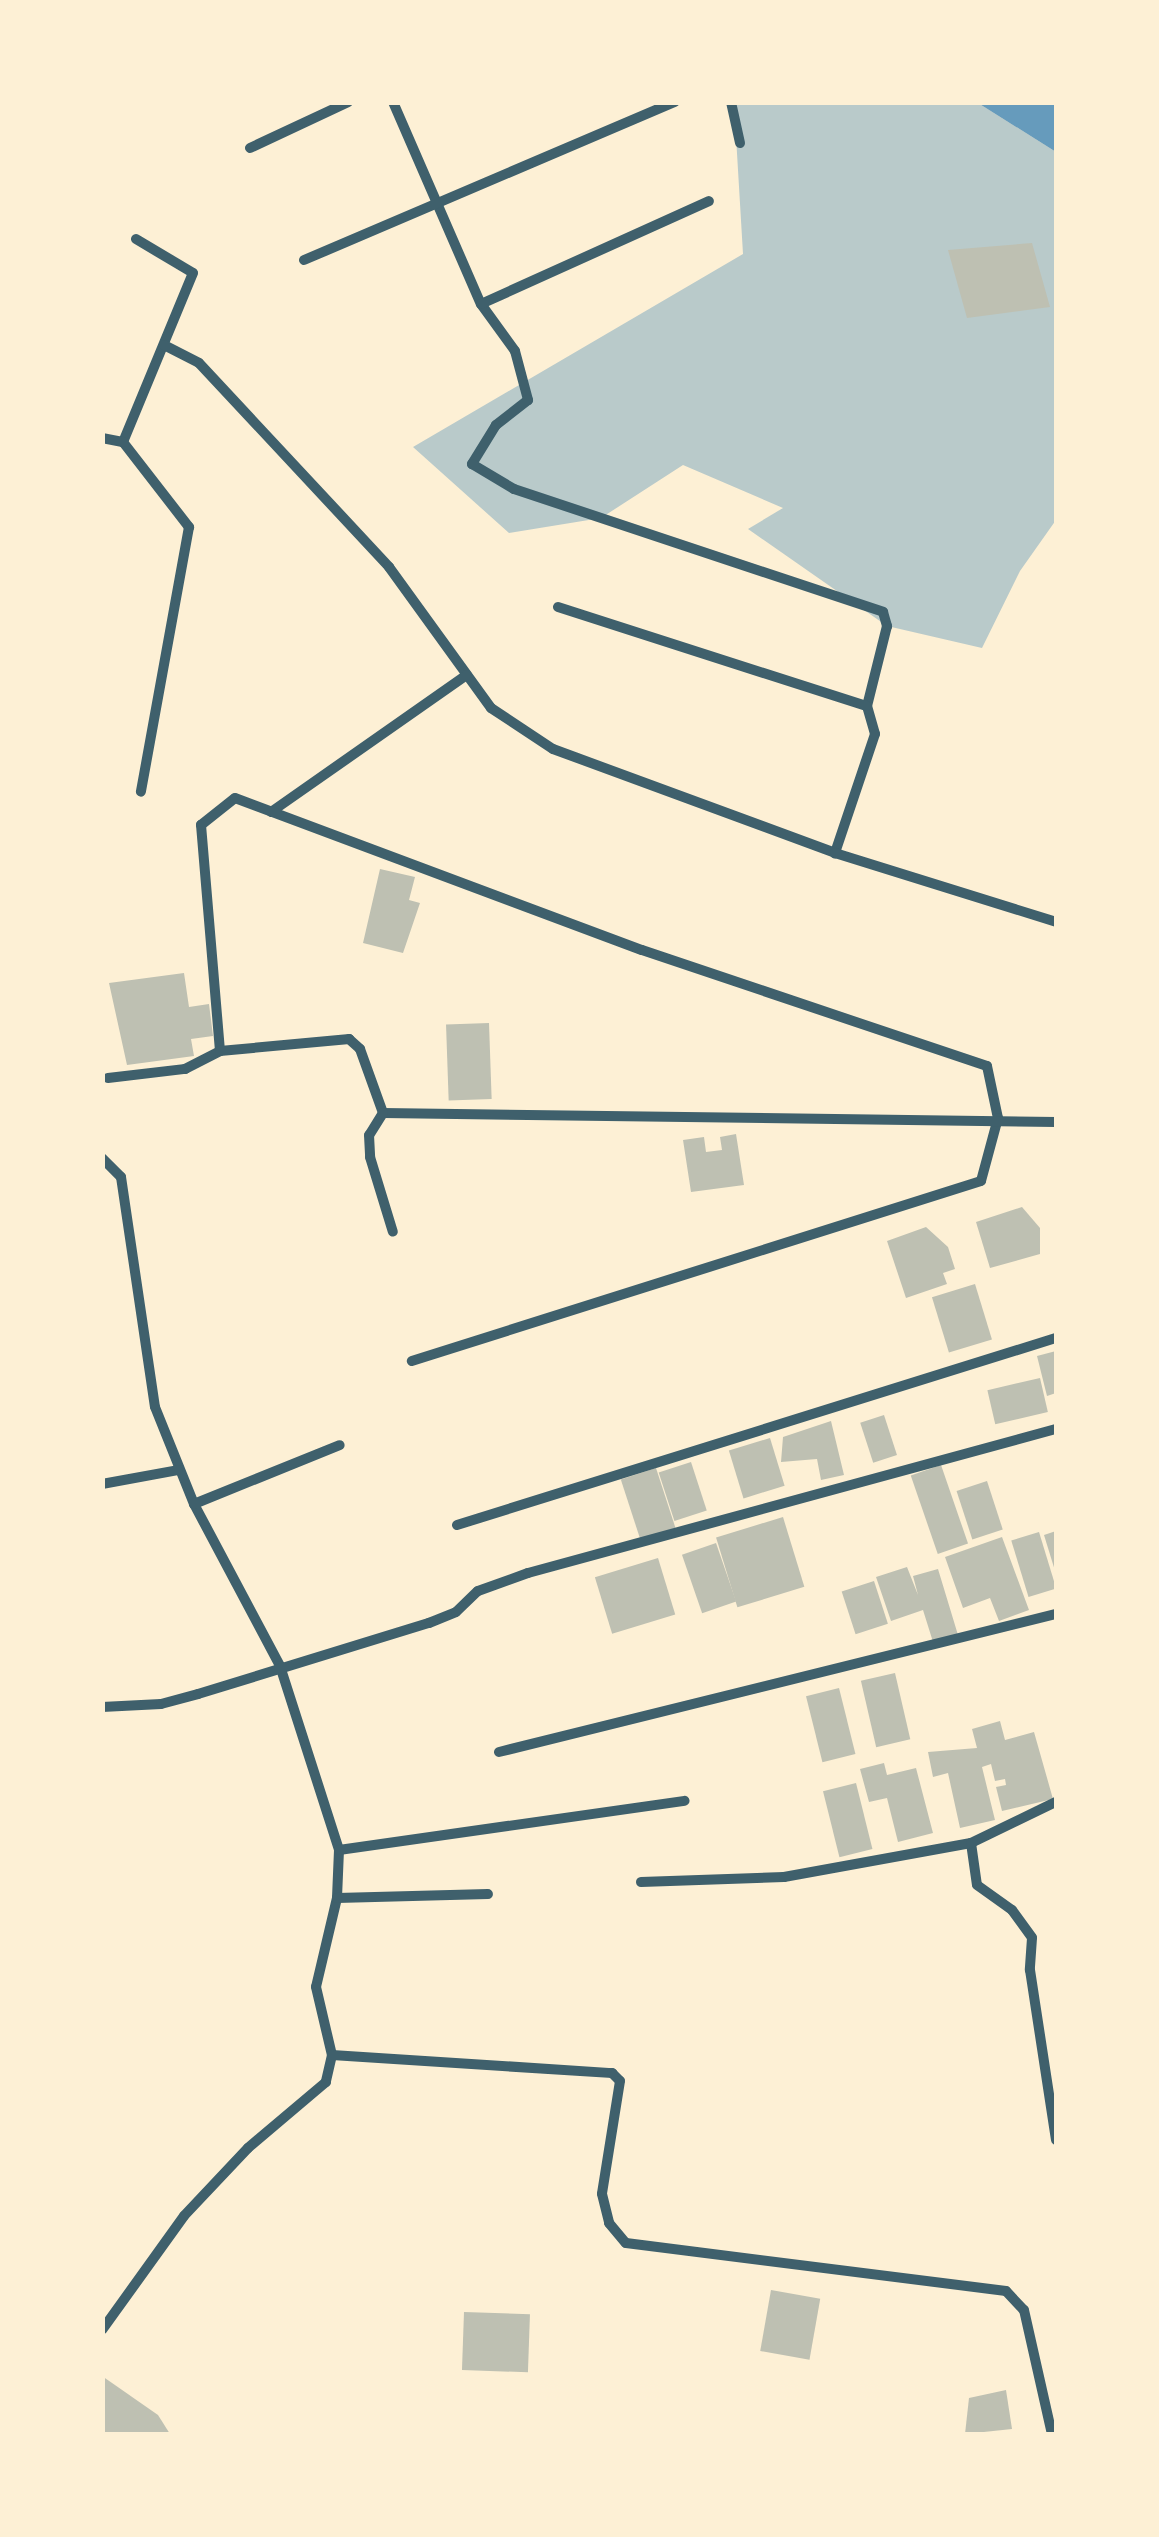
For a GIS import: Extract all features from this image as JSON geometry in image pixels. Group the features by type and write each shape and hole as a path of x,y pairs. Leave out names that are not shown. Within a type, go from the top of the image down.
{"street":[{"path":"250,148 348,102"},
{"path":"393,102 481,304 515,351 528,400 496,425 472,464 486,478 883,612 887,626 867,706 875,734 836,854"},
{"path":"304,260 674,102"},
{"path":"732,102 740,144"},
{"path":"481,304 709,202"},
{"path":"122,442 193,273 136,239"},
{"path":"164,346 199,363 377,554 491,708 553,749 836,854 1056,922"},
{"path":"102,438 122,442 188,527 141,792"},
{"path":"558,607 867,706"},
{"path":"271,812 468,675"},
{"path":"220,1052 201,825 235,798 642,950 975,1057 987,1066 998,1118 981,1181 412,1361"},
{"path":"108,1078 185,1069 220,1052 349,1039 360,1049 383,1113"},
{"path":"383,1113 998,1118 1056,1122"},
{"path":"383,1113 368,1135 370,1157 393,1232"},
{"path":"102,1158 122,1178 154,1407 194,1504 280,1666 339,1850 336,1898 316,1987 332,2055 326,2082 248,2148 184,2216 102,2330"},
{"path":"457,1525 1056,1338"},
{"path":"102,1707 161,1704 429,1623 456,1612 478,1591 528,1573 1056,1429"},
{"path":"194,1504 340,1444"},
{"path":"102,1484 178,1470"},
{"path":"499,1752 1056,1614"},
{"path":"339,1850 685,1802"},
{"path":"641,1882 784,1877 971,1843 1056,1802"},
{"path":"971,1843 978,1884 1012,1910 1032,1938 1030,1970 1056,2140"},
{"path":"336,1898 488,1894"},
{"path":"332,2055 612,2072 620,2081 602,2194 609,2224 626,2244 1006,2292 1024,2310 1052,2434"}],"shaded area":[{"path":"734,103 978,103 1056,152 1056,520 1020,571 982,648 887,626 748,529 783,508 683,465 601,518 509,533 413,447 743,254"}],"water":[{"path":"978,103 1056,103 1056,152"}],"building":[{"path":"1032,243 1050,307 967,318 948,250"},
{"path":"380,869 415,877 409,900 420,903 403,953 363,943"},
{"path":"184,973 189,1007 209,1004 213,1036 191,1039 194,1056 127,1065 109,983"},
{"path":"489,1023 492,1099 449,1100 446,1025"},
{"path":"736,1134 744,1185 691,1192 683,1140 704,1137 706,1152 722,1150 720,1137"},
{"path":"1022,1207 1040,1228 1040,1254 990,1268 976,1222"},
{"path":"926,1227 948,1247 955,1269 943,1273 947,1284 906,1298 887,1241"},
{"path":"975,1284 992,1339 949,1353 932,1297"},
{"path":"1056,1351 1056,1393 1047,1396 1037,1356"},
{"path":"1040,1378 1048,1412 995,1424 987,1390"},
{"path":"884,1415 897,1455 873,1463 860,1423"},
{"path":"831,1421 844,1475 821,1480 817,1459 781,1462 783,1437"},
{"path":"770,1438 785,1486 743,1498 729,1451"},
{"path":"691,1462 707,1511 674,1521 659,1473"},
{"path":"941,1465 968,1543 938,1554 911,1475"},
{"path":"656,1468 675,1528 640,1539 621,1479"},
{"path":"987,1481 1003,1530 972,1539 957,1491"},
{"path":"783,1517 804,1587 737,1607 716,1537"},
{"path":"1056,1531 1056,1574 1044,1535"},
{"path":"1039,1532 1056,1588 1029,1597 1011,1540"},
{"path":"1002,1537 1029,1610 999,1621 990,1598 963,1608 945,1557"},
{"path":"716,1543 736,1602 702,1613 682,1555"},
{"path":"658,1558 675,1614 612,1634 595,1577"},
{"path":"907,1567 918,1595 913,1576 938,1569 958,1635 933,1642 923,1610 891,1621 876,1577"},
{"path":"874,1581 888,1624 856,1634 842,1592"},
{"path":"895,1673 910,1739 876,1747 861,1681"},
{"path":"839,1688 855,1754 822,1762 806,1696"},
{"path":"1000,1721 1005,1740 1034,1732 1053,1799 1002,1811 996,1787 1006,1785 1005,1779 995,1781 991,1764 982,1767 995,1820 960,1828 948,1773 933,1777 928,1752 977,1748 972,1729"},
{"path":"884,1763 887,1775 916,1768 933,1833 898,1842 887,1798 869,1802 860,1769"},
{"path":"856,1783 872,1849 839,1857 823,1791"},
{"path":"771,2290 820,2299 809,2360 760,2351"},
{"path":"464,2312 530,2314 528,2372 462,2370"},
{"path":"102,2376 158,2415 170,2434 102,2434"},
{"path":"1006,2390 1012,2429 965,2434 969,2398"}]}
